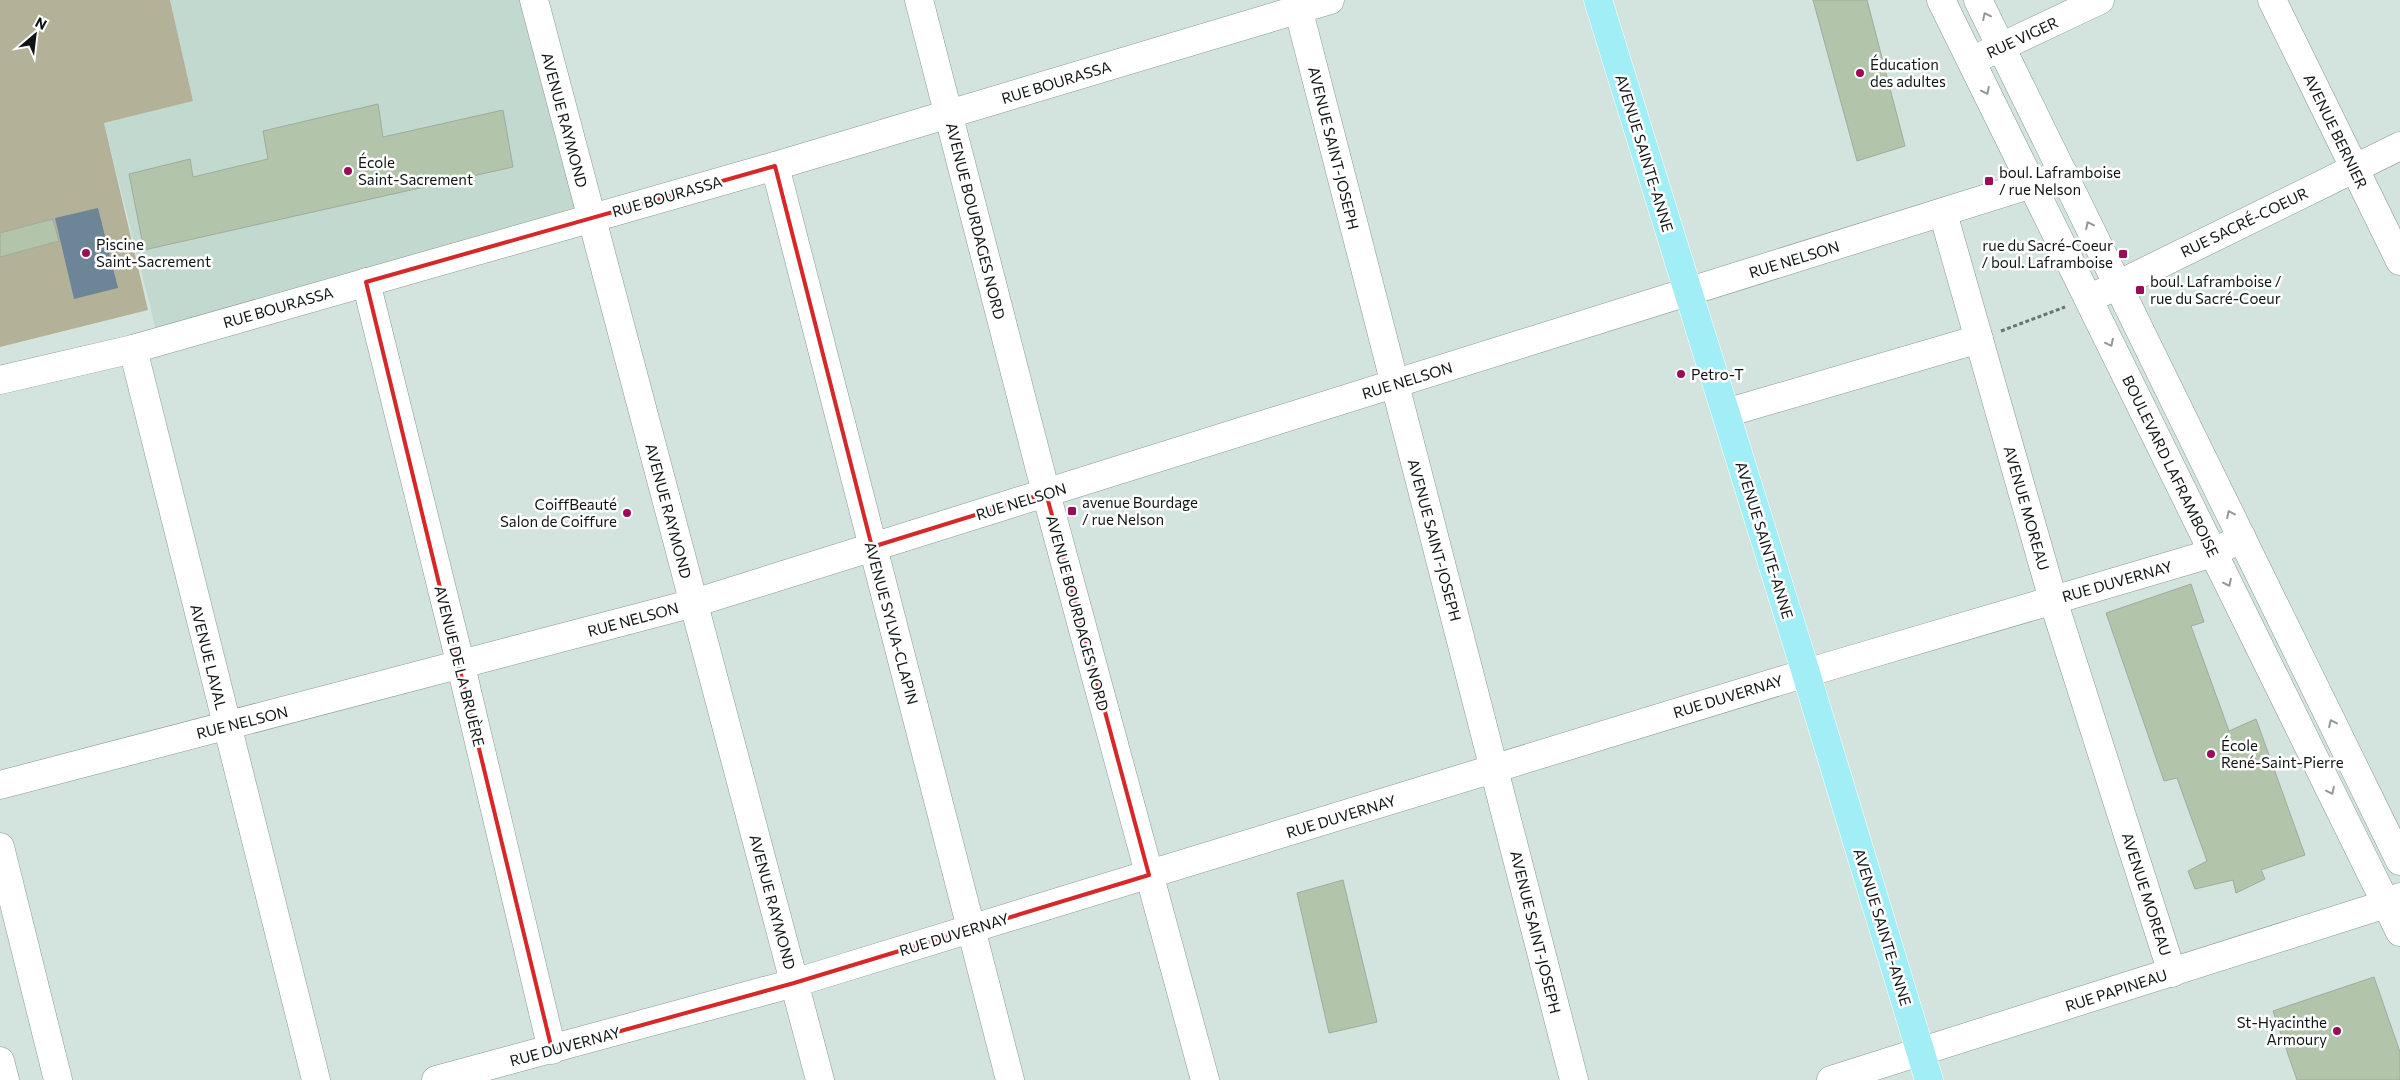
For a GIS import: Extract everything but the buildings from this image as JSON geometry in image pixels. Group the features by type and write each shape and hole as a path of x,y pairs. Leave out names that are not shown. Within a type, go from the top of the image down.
{"main road":[{"name":"AVENUE SAINTE-ANNE","path":"1598,0 1806,672 1929,1080"}],"street":[{"name":"AVENUE RAYMOND","path":"534,0 820,1080"},
{"name":"AVENUE BOURDAGES NORD","path":"919,0 1046,493 1205,1080"},
{"name":"RUE BOURASSA","path":"0,380 133,350 775,166 1297,5 1330,0"},
{"name":"BOULEVARD LAFRAMBOISE","path":"1941,0 2032,184 2081,301 2393,901 2400,932"},
{"path":"1978,0 2400,861"},
{"name":"RUE VIGER","path":"1971,61 2100,0"},
{"name":"AVENUE BERNIER","path":"2272,0 2400,261"},
{"name":"AVENUE SAINT-JOSEPH","path":"1297,5 1574,1080"},
{"name":"RUE SACRÉ-COEUR","path":"2081,301 2118,285 2400,146"},
{"name":"AVENUE SYLVA-CLAPIN","path":"775,166 1010,1080"},
{"name":"RUE NELSON","path":"0,784 461,666 694,603 2064,174"},
{"name":"AVENUE MOREAU","path":"1943,212 2053,600 2172,972"},
{"name":"AVENUE DE LA BRUÈRE","path":"366,282 461,666 552,1050"},
{"path":"1726,413 1979,339"},
{"name":"AVENUE LAVAL","path":"133,350 316,1080"},
{"name":"RUE DUVERNAY","path":"436,1080 794,983 1806,672 2213,553 2242,538"},
{"path":"0,847 58,1080"},
{"name":"RUE PAPINEAU","path":"1831,1080 1921,1053 2393,901"},
{"path":"0,1061 5,1080"}],"path":[{"path":"1979,339 2081,301"}],"highlighted area":[{"path":"775,166 872,547 1046,493 1149,875 794,983 552,1050 366,282"}],"shaded area":[{"path":"0,0 170,0 193,101 104,123 148,310 0,347"},
{"name":"École Saint-Sacrement","path":"170,0 534,0 591,218 159,342 104,123 193,101"}],"water":[{"name":"Piscine Saint-Sacrement","path":"98,208 118,288 74,299 55,218"}],"place":[{"name":"Éducation des adultes","path":"1860,73"},
{"name":"École Saint-Sacrement","path":"348,171"},
{"name":"boul. Laframboise / rue Nelson","path":"1989,181"},
{"name":"Piscine Saint-Sacrement","path":"86,253"},
{"name":"rue du Sacré-Coeur / boul. Laframboise","path":"2123,254"},
{"name":"boul. Laframboise / rue du Sacré-Coeur","path":"2140,290"},
{"name":"Petro-T","path":"1681,374"},
{"name":"avenue Bourdage / rue Nelson","path":"1072,511"},
{"name":"CoiffBeauté Salon de Coiffure","path":"627,513"},
{"name":"École René-Saint-Pierre","path":"2211,754"},
{"name":"St-Hyacinthe Armoury","path":"2337,1031"}]}
